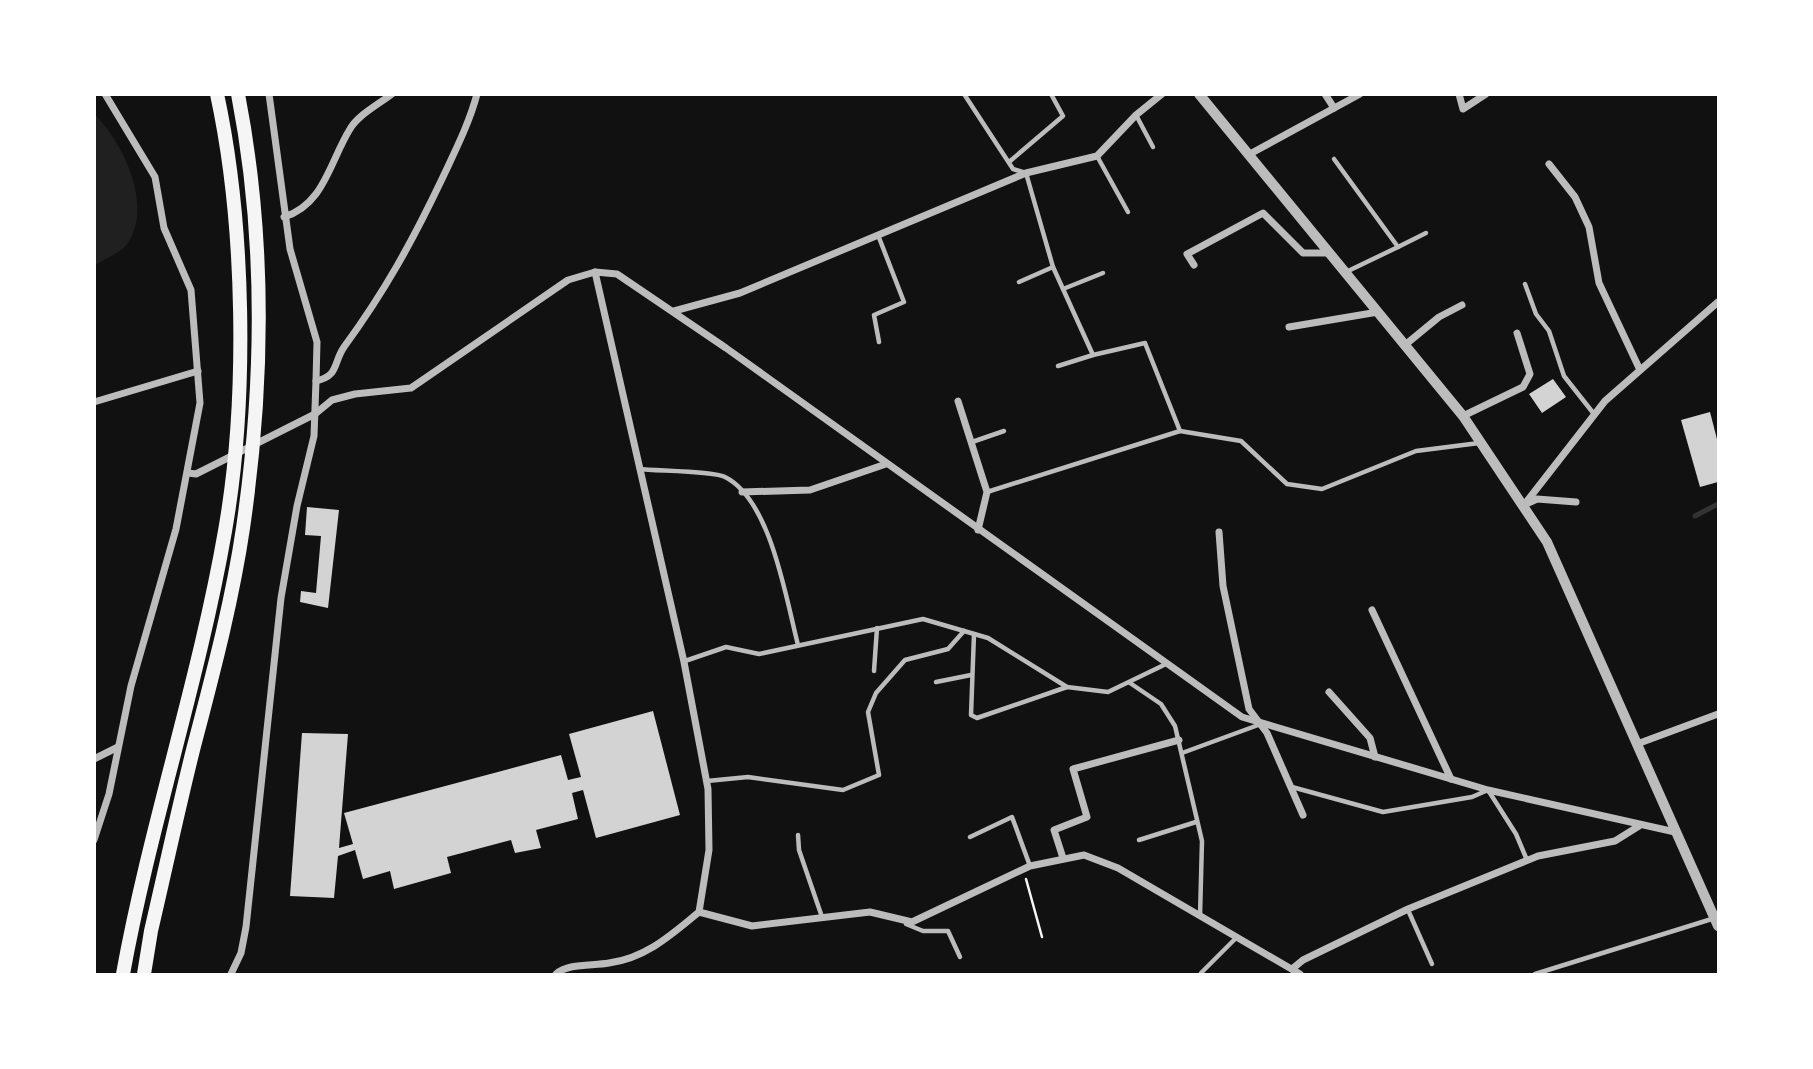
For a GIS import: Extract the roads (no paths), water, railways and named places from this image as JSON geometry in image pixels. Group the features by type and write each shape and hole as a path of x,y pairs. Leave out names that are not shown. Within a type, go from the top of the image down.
{"highway":[{"path":"123,975 132,924 205,629 226,529 235,431 239,340 232,184 217,94"},
{"path":"144,975 151,931 225,622 243,529 257,414 259,258 253,183 238,94"}],"street":[{"path":"94,840 109,794 131,686 192,473 200,403 191,290 164,228 155,177 105,94"},
{"path":"231,975 241,953 246,927 281,598 297,506 314,436 317,342 290,249 269,94"},
{"path":"284,217 300,212 314,200 351,126 392,94"},
{"path":"316,380 329,378 338,368 341,351 379,301 407,253 470,121 477,94"},
{"path":"674,311 740,293 1026,173 1097,156 1136,115 1163,94"},
{"path":"1199,94 1463,416 1547,541 1675,832 1718,920"},
{"path":"1325,94 1334,108"},
{"path":"1248,155 1360,94"},
{"path":"1459,94 1463,109 1486,94"},
{"path":"1549,164 1575,197 1589,227 1599,283 1640,370"},
{"path":"1194,265 1187,254 1263,213 1303,253 1330,253"},
{"path":"192,473 314,414 332,400 355,394 411,388 568,280 595,272 617,274 674,311 1242,717 1488,790 1675,832"},
{"path":"556,975 570,967 610,963 644,953 699,912 709,850 707,781 684,662 595,272"},
{"path":"1524,505 1594,414 1718,302"},
{"path":"1405,345 1439,317 1462,305"},
{"path":"1289,327 1378,312"},
{"path":"1463,416 1523,387 1530,374 1517,333"},
{"path":"94,402 198,371"},
{"path":"958,401 987,492 978,530"},
{"path":"742,492 810,490 886,464"},
{"path":"1524,505 1537,499 1576,502"},
{"path":"1219,532 1223,586 1249,709 1262,724 1303,815"},
{"path":"1372,611 1451,779"},
{"path":"1329,692 1370,738 1375,757"},
{"path":"1637,744 1718,714"},
{"path":"1063,858 1054,830 1087,817 1073,769 1179,740"},
{"path":"94,759 118,747"},
{"path":"1291,972 1303,960 1408,909 1527,860 1615,841 1639,826"},
{"path":"699,912 752,926 870,912 912,922 1027,868 1084,855 1118,868 1300,975"}],"lane":[{"path":"964,94 1013,169 1026,173 1053,267 1093,355"},
{"path":"1009,162 1063,116 1051,94"},
{"path":"1136,115 1153,146"},
{"path":"1097,156 1128,212"},
{"path":"1334,159 1398,247"},
{"path":"1346,272 1426,233"},
{"path":"878,234 904,302 874,315 879,342"},
{"path":"1020,282 1053,267"},
{"path":"1063,289 1103,273"},
{"path":"1525,284 1536,314 1549,331 1564,376 1594,414"},
{"path":"1058,366 1145,343 1180,431"},
{"path":"972,442 1004,430"},
{"path":"987,492 1180,431 1241,441 1287,484 1322,489 1416,451 1483,443"},
{"path":"639,469 724,476 752,502 774,555 798,645"},
{"path":"684,662 726,647 759,654 923,619 988,638 1067,687 1108,692 1166,664"},
{"path":"874,671 877,628"},
{"path":"707,781 748,777 844,790 879,775 868,712 876,693 905,660 948,649 964,631"},
{"path":"974,634 971,715 977,718 1067,687"},
{"path":"936,682 971,675"},
{"path":"1130,683 1161,704 1179,740 1202,841 1200,916"},
{"path":"1182,753 1262,724"},
{"path":"1291,786 1383,812 1472,797 1488,790 1517,834 1527,860"},
{"path":"970,837 1012,817 1027,868"},
{"path":"1139,840 1196,821"},
{"path":"798,835 799,850 822,917"},
{"path":"1408,909 1432,964"},
{"path":"893,918 923,931 948,931 960,957"},
{"path":"1535,975 1718,920"},
{"path":"1201,973 1237,937"}],"waterway":[{"path":"1695,516 1718,504"}]}
